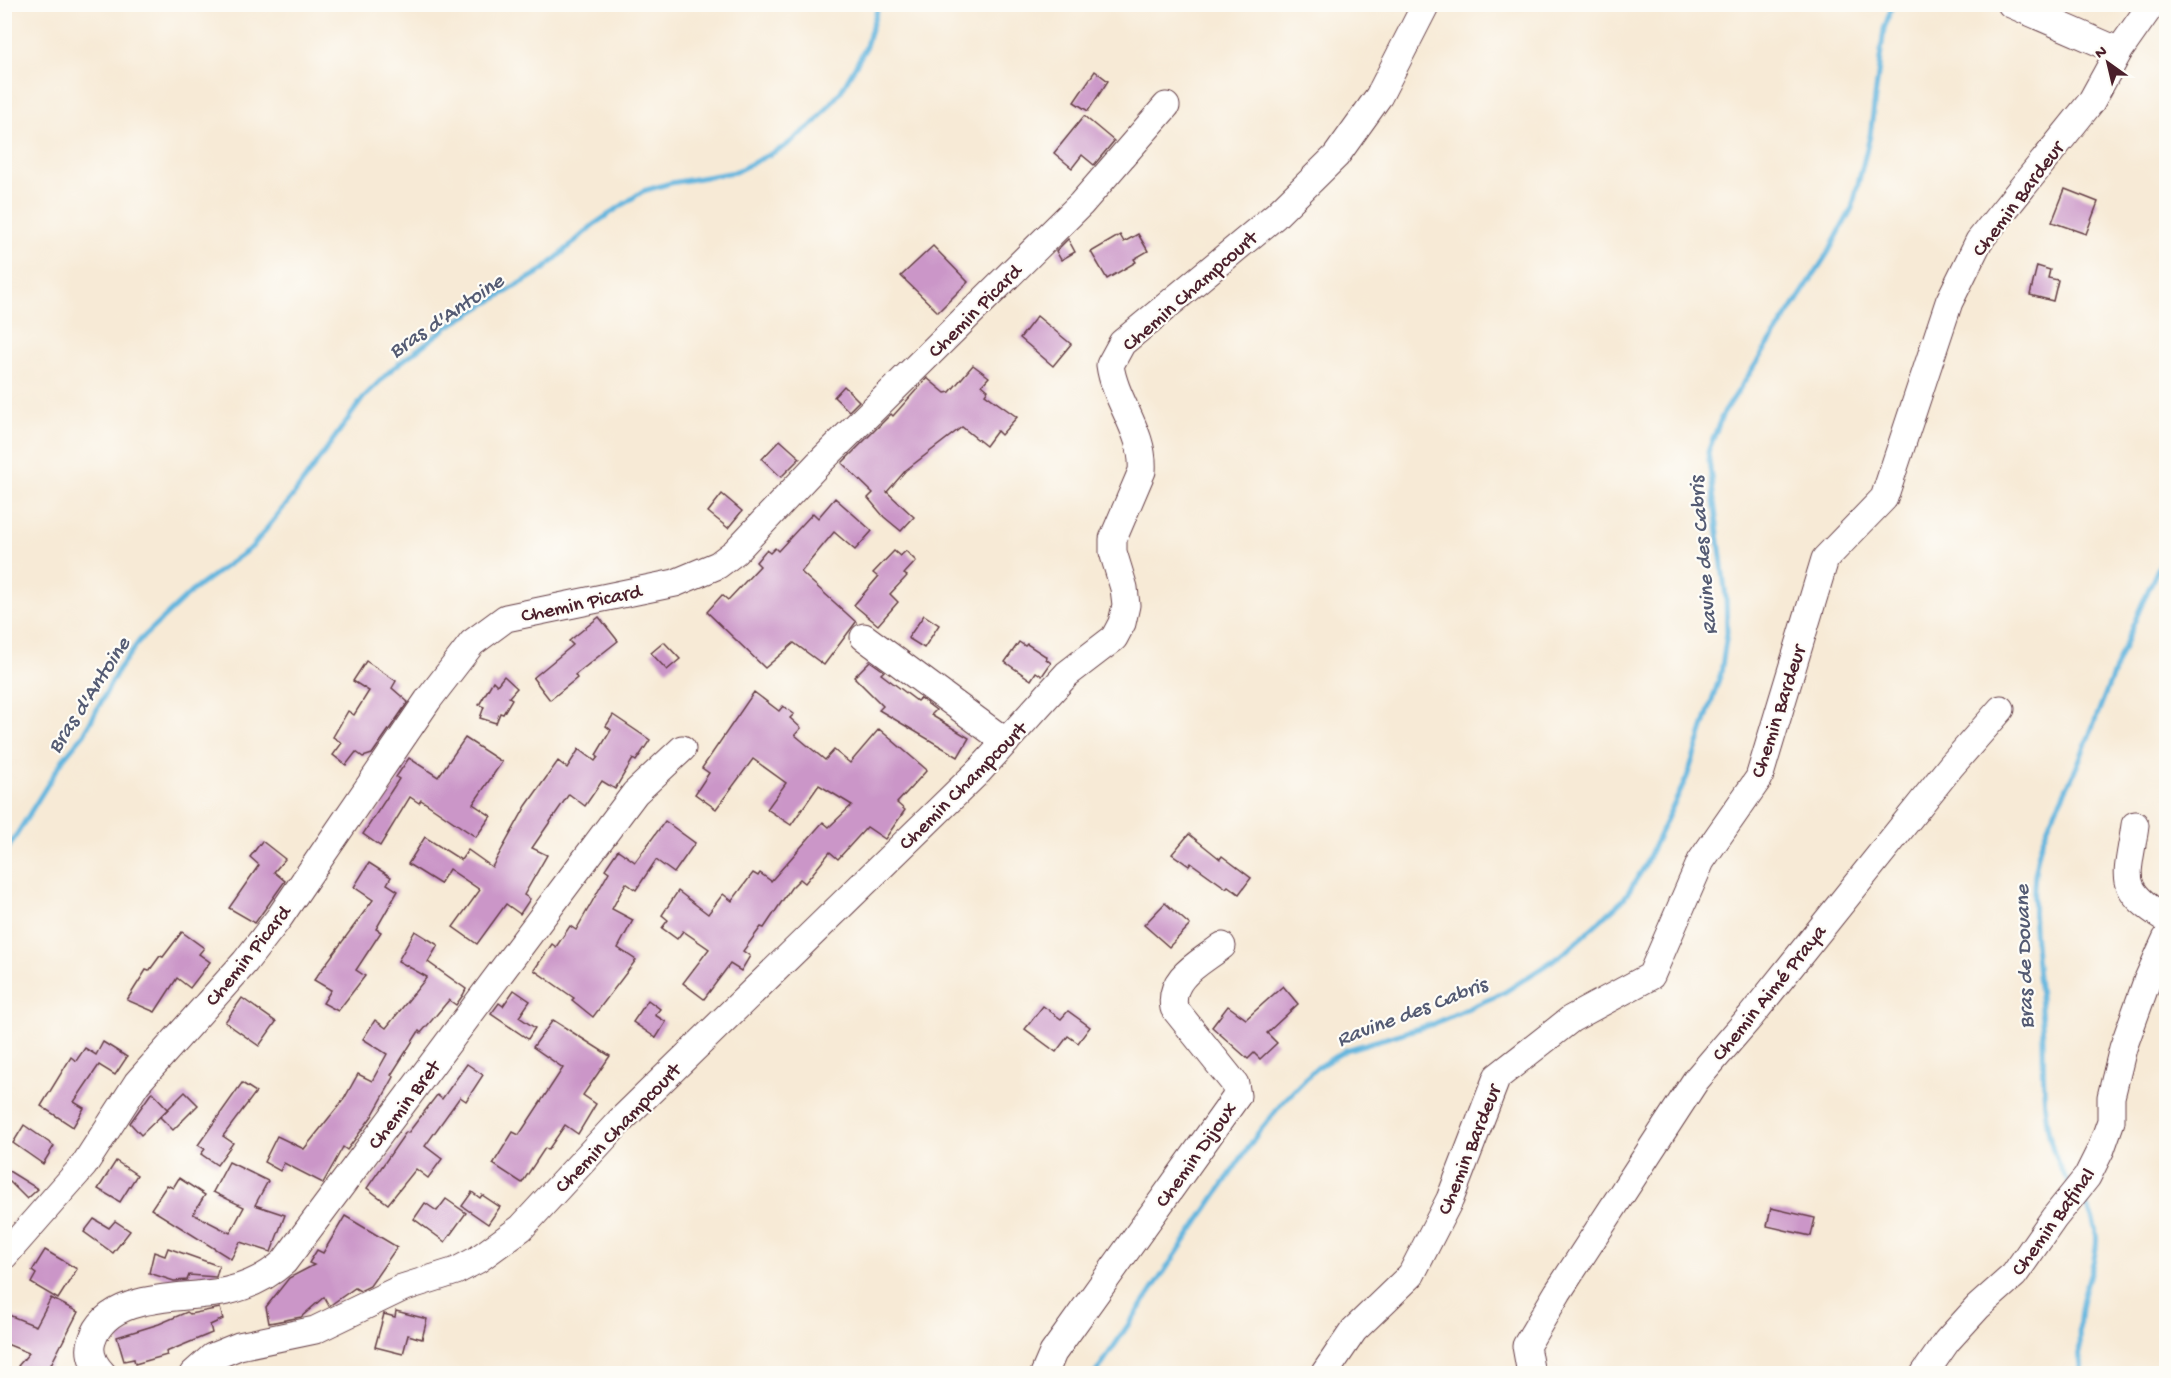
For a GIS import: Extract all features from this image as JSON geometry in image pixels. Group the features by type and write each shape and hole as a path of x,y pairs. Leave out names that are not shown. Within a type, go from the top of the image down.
{"street":[{"name":"Chemin Champcourt","path":"193,1374 212,1358 239,1346 315,1330 402,1288 456,1271 506,1240 521,1228 619,1122 1006,742 1067,674 1114,638 1122,622 1126,605 1125,588 1113,552 1113,539 1142,471 1143,459 1142,446 1119,399 1110,365 1122,343 1275,216 1336,156 1379,96 1426,4"},
{"path":"2011,4 2119,51"},
{"name":"Chemin Bardeur","path":"1324,1374 1354,1330 1411,1275 1450,1199 1497,1077 1571,1019 1651,976 1701,861 1759,778 1825,559 1884,498 1949,302 1979,241 2091,102 2119,51 2152,4"},
{"name":"Chemin Picard","path":"4,1256 84,1166 137,1083 199,1015 279,918 428,700 472,643 506,618 675,583 718,565 735,552 819,463 1081,204 1166,106"},
{"path":"864,637 1006,742"},
{"name":"Chemin Aimé Praya","path":"1531,1374 1526,1346 1558,1292 1696,1080 1751,1016 1951,766 2001,709"},
{"name":"Chemin Bret","path":"103,1374 91,1357 90,1346 103,1322 114,1313 142,1301 235,1289 261,1280 284,1262 635,793 682,749"},
{"path":"2135,825 2128,877 2129,889 2134,896 2166,919"},
{"name":"Chemin Bafinal","path":"1924,1374 1947,1341 1978,1307 2014,1275 2054,1218 2087,1177 2101,1149 2111,1121 2111,1097 2123,1048 2166,939"},
{"name":"Chemin Dijoux","path":"1044,1374 1053,1353 1238,1096 1235,1084 1174,1008 1172,998 1176,981 1222,946"}],"building":[{"path":"1095,71 1108,81 1088,111 1074,102"},
{"path":"1084,116 1114,141 1094,165 1082,155 1072,168 1054,153"},
{"path":"2065,189 2098,202 2086,234 2052,222"},
{"path":"1138,234 1148,251 1134,259 1136,262 1107,279 1091,252 1120,235 1124,242"},
{"path":"1068,239 1075,252 1061,260 1056,251"},
{"path":"933,246 968,282 938,312 901,276"},
{"path":"2037,266 2050,270 2048,278 2058,280 2053,301 2030,295"},
{"path":"1037,316 1071,344 1053,366 1020,338"},
{"path":"973,365 989,377 982,385 988,390 985,394 1017,417 1001,435 997,431 986,446 962,427 906,470 887,492 914,517 901,531 884,517 868,498 873,493 842,463 891,414 893,416 927,378 945,393 950,392"},
{"path":"844,386 859,401 849,411 834,397"},
{"path":"780,440 800,458 781,477 762,459"},
{"path":"722,494 742,511 728,528 708,512"},
{"path":"835,498 872,531 855,550 834,532 801,572 856,622 824,665 794,643 765,668 707,612 722,595 728,600 760,566 756,562 766,550 770,553 775,548 778,551 813,513 818,518"},
{"path":"894,551 900,556 906,551 916,561 904,574 907,576 890,594 898,602 878,625 854,605 878,577 873,573"},
{"path":"924,615 939,625 924,648 908,638"},
{"path":"599,617 618,641 575,675 577,678 550,700 533,678 573,645 569,641"},
{"path":"664,642 680,659 667,670 651,653"},
{"path":"1019,642 1025,646 1027,644 1047,657 1046,659 1051,663 1042,676 1036,672 1031,680 1005,662"},
{"path":"366,661 396,681 392,688 408,702 372,754 363,757 356,752 346,765 333,755 342,743 333,737 348,711 354,715 369,691 353,681"},
{"path":"870,661 884,671 881,674 917,701 920,698 936,710 931,715 969,738 958,757 879,710 883,706 854,677"},
{"path":"504,676 517,688 509,697 512,699 503,714 500,713 496,723 480,718 484,707 479,705 493,681 497,685"},
{"path":"754,692 779,711 783,706 794,714 790,718 801,728 795,735 825,760 834,750 850,763 879,729 927,770 897,803 905,810 885,839 867,827 838,859 830,852 805,883 800,879 791,888 764,928 761,927 743,951 750,956 741,971 730,964 704,999 683,983 709,949 683,931 677,939 662,928 668,920 662,915 678,891 708,914 723,894 732,901 753,873 758,876 760,873 771,881 823,822 829,827 852,805 819,785 791,825 767,809 786,783 753,759 716,809 695,794 709,773 702,768"},
{"path":"613,715 650,740 636,761 633,759 615,789 602,781 585,806 569,794 532,848 547,855 524,895 530,899 520,914 506,904 477,944 453,927 480,890 449,869 440,884 408,864 425,837 461,860 468,850 492,867 526,806 558,761 567,768 579,749 595,761 598,757 596,755 611,730 606,726"},
{"path":"465,738 502,762 473,804 491,816 476,837 421,800 419,803 410,797 380,846 363,834 399,779 396,777 409,758 438,777"},
{"path":"665,821 695,843 674,873 656,860 636,890 626,883 612,909 633,920 618,948 636,960 593,1017 572,1000 574,998 534,970 552,944 556,947 570,926 576,930 609,872 605,869 618,850 635,862"},
{"path":"1189,834 1220,859 1222,856 1251,878 1239,894 1228,886 1226,888 1191,863 1189,866 1172,854"},
{"path":"262,841 285,859 274,872 285,881 255,923 229,908 259,865 250,857"},
{"path":"369,863 391,877 387,884 398,891 376,929 381,932 356,970 365,976 338,1011 323,1003 331,990 314,980 373,900 354,887"},
{"path":"1165,903 1190,925 1169,947 1144,925"},
{"path":"415,931 438,945 428,962 466,989 463,995 456,1005 449,1000 421,1033 419,1031 391,1075 394,1077 372,1116 347,1150 343,1147 323,1183 284,1163 280,1171 264,1162 277,1136 304,1149 344,1099 358,1074 372,1081 387,1054 363,1039 375,1020 386,1028 427,977 398,961"},
{"path":"182,932 204,948 199,954 210,962 190,988 177,978 155,1012 127,1000 146,970 149,971 160,956 163,957"},
{"path":"1283,986 1298,1004 1267,1033 1277,1043 1260,1059 1254,1053 1248,1059 1212,1027 1228,1006 1246,1019"},
{"path":"514,990 530,1001 519,1017 535,1028 528,1039 491,1014 499,1003 503,1006"},
{"path":"242,998 276,1022 259,1046 225,1022"},
{"path":"648,1000 660,1009 655,1015 666,1022 656,1038 633,1022"},
{"path":"1043,1006 1061,1019 1068,1011 1090,1027 1078,1043 1068,1036 1056,1052 1025,1029"},
{"path":"553,1020 610,1056 583,1095 596,1104 578,1134 565,1125 548,1150 545,1148 522,1183 493,1164 513,1132 519,1135 563,1068 533,1047"},
{"path":"103,1042 127,1057 115,1075 99,1065 74,1102 84,1108 73,1127 41,1106 71,1057 76,1061 85,1048 96,1055"},
{"path":"467,1064 483,1075 466,1101 460,1097 425,1146 442,1159 428,1178 416,1169 388,1204 367,1188 406,1132 408,1133 437,1095 442,1099"},
{"path":"242,1083 256,1092 223,1136 233,1143 217,1165 201,1154 205,1149 198,1145"},
{"path":"152,1092 168,1109 141,1135 130,1123"},
{"path":"185,1092 198,1105 173,1130 160,1117"},
{"path":"24,1125 54,1146 43,1164 13,1143"},
{"path":"116,1161 137,1175 120,1202 98,1189"},
{"path":"229,1162 268,1181 255,1205 285,1215 271,1252 240,1242 231,1259 151,1209 167,1185 173,1188 179,1178 205,1195 193,1214 230,1233 244,1207 213,1192"},
{"path":"4,1168 38,1189 27,1199 4,1176"},
{"path":"472,1192 480,1198 482,1195 500,1207 488,1224 462,1206"},
{"path":"446,1199 466,1213 445,1242 414,1219 425,1203 437,1211"},
{"path":"1771,1208 1815,1218 1811,1236 1767,1226"},
{"path":"345,1216 397,1247 370,1286 360,1291 355,1288 329,1306 324,1297 301,1317 269,1323 266,1307 289,1278 314,1265 309,1263 317,1250 323,1253"},
{"path":"94,1219 109,1228 115,1221 130,1231 113,1253 84,1232"},
{"path":"168,1248 219,1266 216,1277 189,1275 187,1280 174,1281 149,1273 154,1252 165,1256"},
{"path":"45,1250 77,1269 58,1299 31,1283 36,1274 32,1271"},
{"path":"51,1298 78,1312 46,1374 26,1374 18,1366 29,1353 4,1343 4,1313 36,1326"},
{"path":"220,1308 223,1319 210,1325 212,1333 166,1352 167,1355 135,1364 134,1359 124,1361 117,1337 159,1324 187,1312 190,1314"},
{"path":"396,1311 427,1319 422,1339 408,1335 403,1354 375,1347 384,1314 395,1317"}],"waterway":[{"name":"Bras d'Antoine","path":"4,855 64,758 84,734 118,670 140,640 192,591 252,547 295,493 363,398 392,369 447,327 543,270 593,225 643,191 671,183 735,172 784,147 816,122 841,91 865,49 879,4"},
{"name":"Ravine des Cabris","path":"1095,1374 1258,1133 1282,1103 1315,1069 1346,1050 1433,1024 1505,992 1564,953 1623,900 1643,869 1687,777 1721,673 1727,633 1726,598 1708,452 1722,416 1828,253 1852,208 1870,136 1884,29 1893,4"},
{"name":"Bras de Douane","path":"2070,1184 2053,1151 2046,1114 2042,1018 2033,909 2036,866 2047,827 2077,766 2131,631 2166,552"},
{"name":"Bras de Douane","path":"2081,1198 2095,1227 2096,1240 2080,1317 2081,1374"}]}
